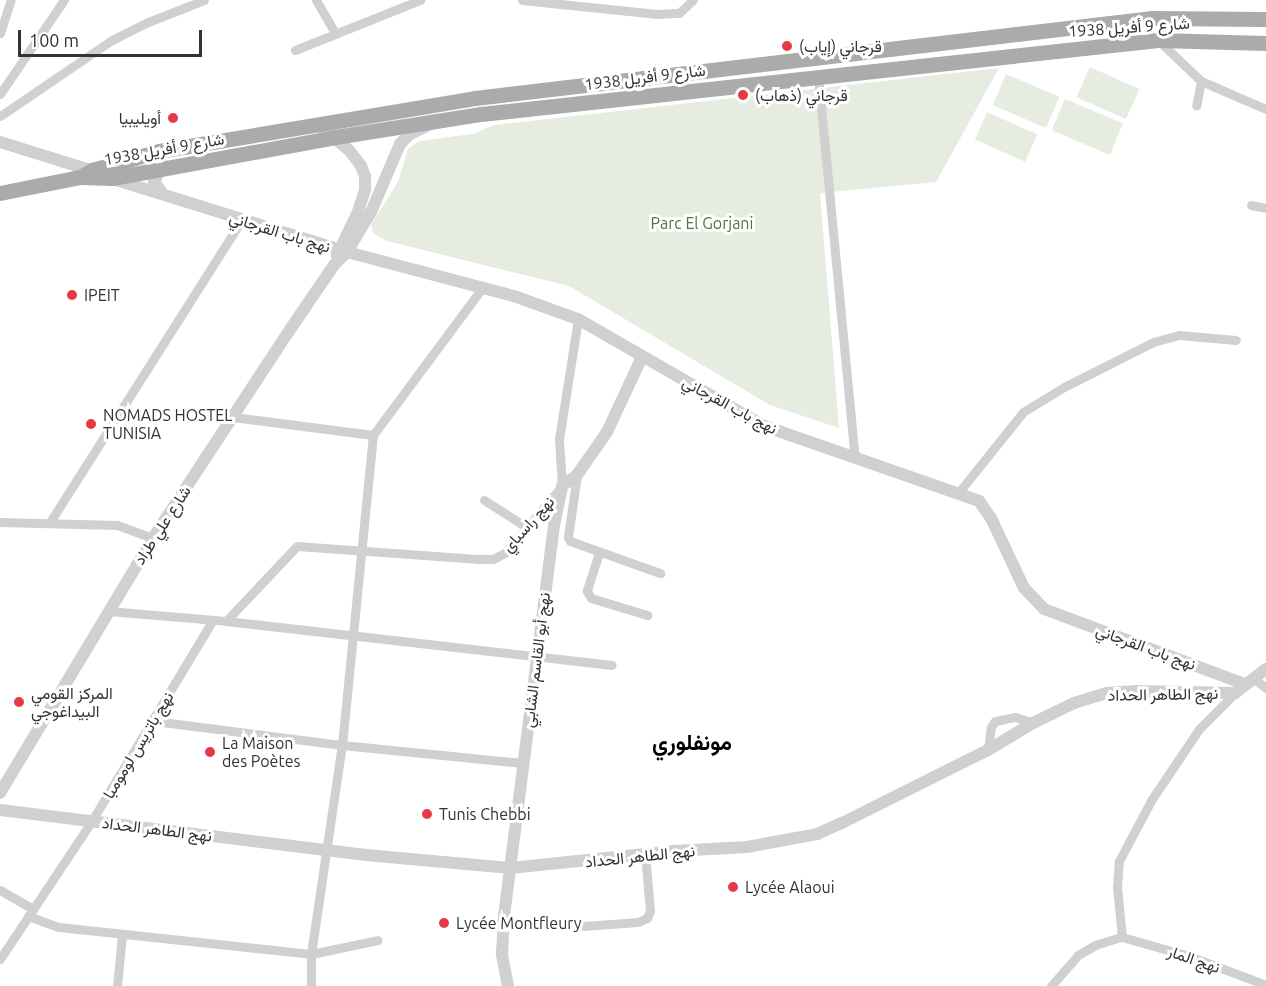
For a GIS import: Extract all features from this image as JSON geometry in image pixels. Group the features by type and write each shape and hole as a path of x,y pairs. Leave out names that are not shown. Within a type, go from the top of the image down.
{"main road":[{"name":"شارع 9 أفريل 1938","path":"86,174 159,151 320,126 475,98 1152,18 1266,19"},
{"name":"شارع 9 أفريل 1938","path":"86,174 112,178 335,137 430,124 481,114 818,76 1158,40 1266,42"},
{"path":"0,193 86,174"}],"street":[{"path":"0,33 11,0"},
{"path":"0,94 64,0"},
{"path":"0,116 112,40 148,22 204,0"},
{"path":"316,0 336,34"},
{"path":"295,50 420,0"},
{"path":"522,0 657,14 679,13 693,0"},
{"path":"1158,40 1201,81 1266,109"},
{"path":"818,76 855,459"},
{"path":"1196,106 1201,81"},
{"name":"شارع علي طراد","path":"0,793 153,538 375,203 400,144 409,135 430,124"},
{"name":"شارع علي طراد","path":"320,126 335,137 361,166 365,183 357,214 343,250"},
{"path":"0,142 86,174"},
{"path":"159,151 162,168 154,181 162,193"},
{"name":"نهج باب القرجاني","path":"112,178 241,221 483,287 578,319 764,426 855,459 959,492 979,501 986,509 1024,588 1044,609 1249,681"},
{"path":"1251,205 1266,208"},
{"path":"50,522 241,221"},
{"path":"312,986 311,954 342,745 373,435 483,287"},
{"name":"نهج راسباي","path":"360,549 493,559 505,553 562,486 559,439 578,319"},
{"path":"959,492 1023,412 1064,387 1153,342 1179,335 1236,340"},
{"path":"562,486 577,475 607,432 642,357"},
{"path":"233,417 373,435"},
{"path":"577,475 568,537 574,544 660,573"},
{"name":"نهج أبو القاسم الشابي","path":"508,986 503,969 502,946 510,868 554,525 562,486"},
{"path":"484,500 528,528"},
{"path":"0,522 117,525 153,538"},
{"path":"226,621 293,548 306,545 360,549"},
{"path":"598,553 587,591 591,598 647,615"},
{"path":"108,610 226,621 536,658 612,664"},
{"name":"نهج باتريس لومومبا","path":"0,959 91,822 213,620"},
{"name":"نهج الطاهر الحداد","path":"0,810 326,849 510,868 645,854 747,847 817,834 988,750 1033,723 1074,703 1107,693 1174,690 1235,693 1266,669"},
{"path":"1249,681 1266,688"},
{"path":"1051,986 1078,955 1095,945 1122,937 1117,887 1119,861 1152,799 1199,729 1235,693"},
{"path":"988,750 991,727 995,721 1015,717 1033,723"},
{"path":"154,721 342,745 523,763"},
{"path":"584,926 638,922 647,918 650,911 645,854"},
{"path":"0,890 30,912 59,927 311,954 378,940"},
{"path":"117,986 123,935"},
{"name":"نهج المار","path":"1122,937 1189,956 1266,985"}],"green space":[{"path":"1090,67 1139,89 1126,119 1077,97"},
{"name":"Parc El Gorjani","path":"999,68 936,182 820,193 839,428 770,405 569,286 387,241 373,233 371,225 398,182 408,149 419,141 473,134 494,125"},
{"path":"1006,74 1059,97 1046,128 993,105"},
{"path":"1065,99 1123,124 1110,155 1052,130"},
{"path":"987,112 1037,134 1025,162 975,139"}],"place":[{"name":"قرجاني (إياب)","path":"787,46"},
{"name":"قرجاني (ذهاب)","path":"743,95"},
{"name":"أويليبيا","path":"173,118"},
{"name":"IPEIT","path":"72,295"},
{"name":"NOMADS HOSTEL TUNISIA","path":"91,424"},
{"name":"المركز القومي البيداغوجي","path":"19,702"},
{"name":"La Maison des Poètes","path":"210,752"},
{"name":"Tunis Chebbi","path":"427,814"},
{"name":"Lycée Alaoui","path":"733,887"},
{"name":"Lycée Montfleury","path":"444,923"}],"district":[{"name":"مونفلوري","path":"692,742"}]}
